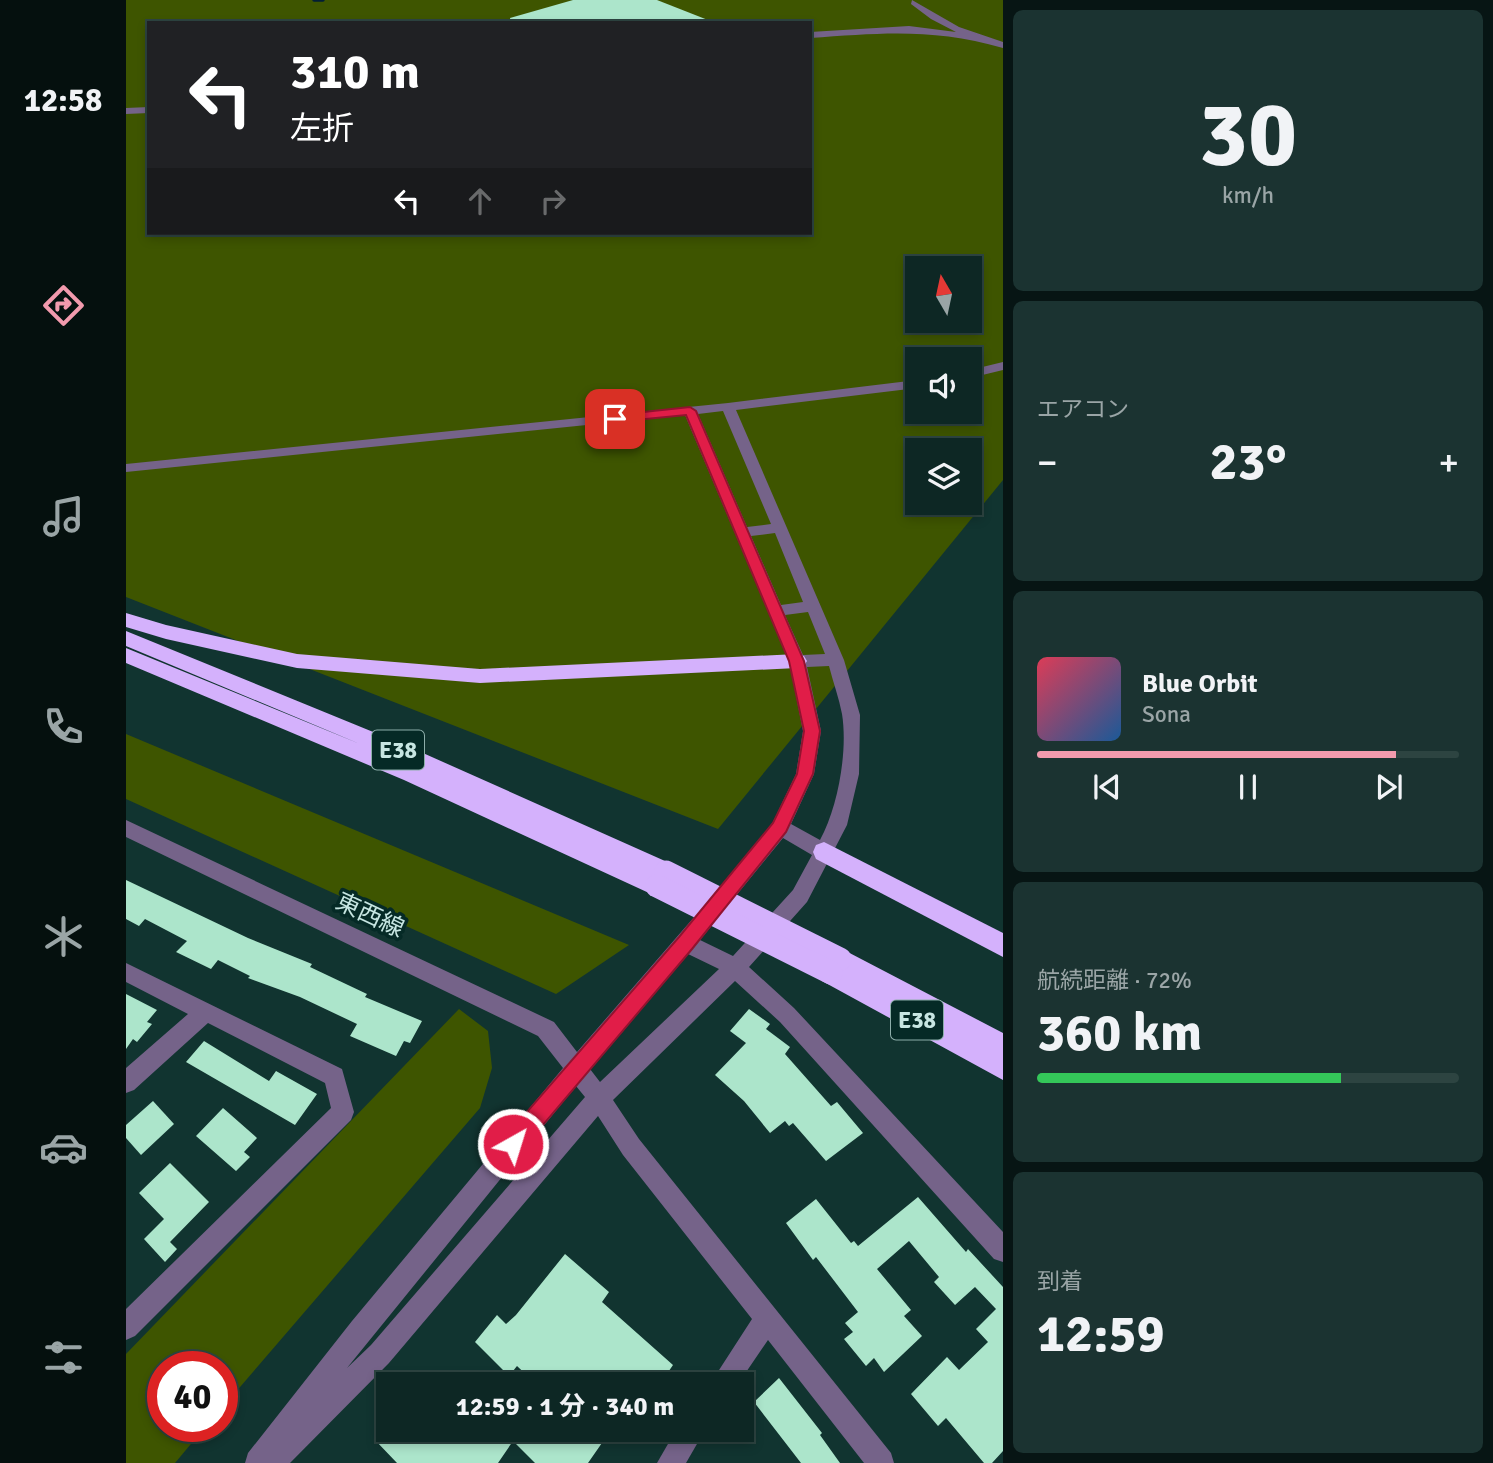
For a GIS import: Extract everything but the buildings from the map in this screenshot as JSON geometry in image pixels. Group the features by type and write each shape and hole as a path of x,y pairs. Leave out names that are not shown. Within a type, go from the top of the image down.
{"highway":[{"path":"126,620 166,632 297,661 480,677 797,661"},
{"name":"E38","path":"126,638 523,804 662,879 1003,1047"},
{"name":"E38","path":"126,655 662,879"},
{"path":"824,852 964,923 1003,946"},
{"name":"E38","path":"836,966 1003,1067"}],"street":[{"path":"914,2 927,13 974,36 1003,45"},
{"path":"812,34 909,29 974,36"},
{"path":"126,111 147,110"},
{"path":"982,371 1003,366"},
{"path":"126,468 728,407 905,385"},
{"path":"271,1463 380,1354 599,1098 735,967 800,896 838,825 850,774 851,715 836,660 728,407"},
{"path":"258,1463 361,1330 780,827 805,774 812,731 797,661 690,411"},
{"path":"743,533 780,528"},
{"path":"776,611 814,606"},
{"path":"797,661 836,660"},
{"path":"780,827 824,852"},
{"name":"東西線","path":"126,828 546,1029 599,1098 631,1147 881,1463"},
{"path":"686,943 735,967 786,1014 1003,1250"},
{"path":"126,972 334,1076 343,1112 126,1327"},
{"path":"126,1082 204,1013"},
{"path":"731,1372 768,1317"},
{"path":"670,1463 684,1442"}],"green space":[{"path":"126,0 1003,0 1003,480 982,506 982,438 905,438 905,515 974,515 718,829 126,597"},
{"path":"126,734 629,945 556,994 126,799"},
{"path":"459,1009 488,1031 492,1068 480,1108 238,1389 238,1351 147,1351 147,1442 193,1442 175,1463 126,1463 126,1354"}],"waterway":[{"path":"314,0 323,0"}],"route":[{"path":"513,1144 686,943 780,827 805,774 812,731 797,661 690,411 615,419"}]}
